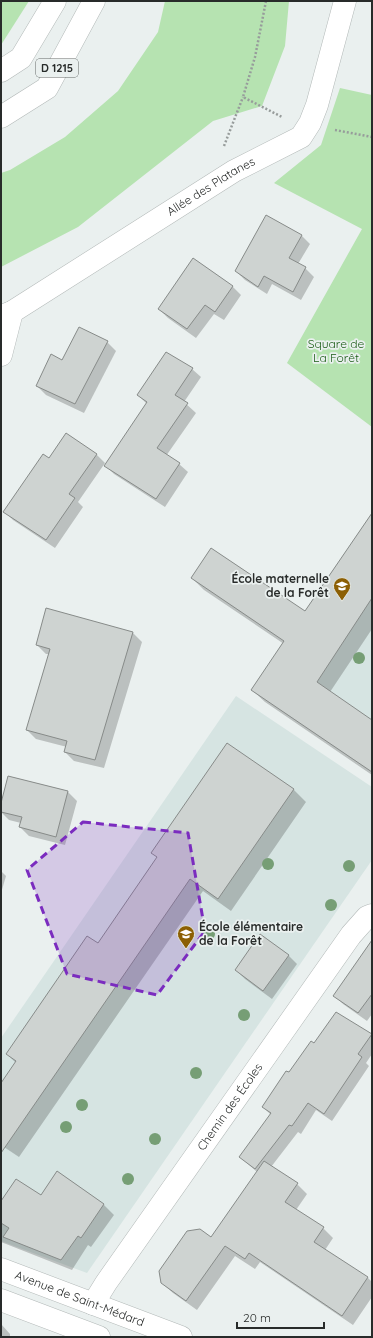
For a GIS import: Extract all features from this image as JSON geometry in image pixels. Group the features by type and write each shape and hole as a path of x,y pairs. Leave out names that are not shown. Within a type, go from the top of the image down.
{"main road":[{"path":"1,71 20,58 55,1"},
{"name":"D 1215","path":"1,117 47,88 94,1"},
{"name":"Allée des Platanes","path":"6,314 234,171 301,136 310,123 317,105 345,1"},
{"path":"1,355 6,314"},
{"name":"Chemin des Écoles","path":"90,1334 93,1304 110,1276 351,935 367,917 372,915"},
{"name":"Avenue de Saint-Médard","path":"1,1269 181,1337"},
{"path":"1,1300 90,1334"}],"path":[{"path":"212,185 225,143 243,97 255,57 266,1"},
{"path":"243,97 278,116 310,123 332,130 372,137"}],"highlighted area":[{"path":"83,822 188,833 205,931 157,995 67,974 27,870"}],"shaded area":[{"name":"École maternelle de la Forêt","path":"372,513 372,772 251,690"},
{"name":"École élémentaire de la Forêt","path":"236,696 372,787 372,860 87,1273 1,1241 1,1038"}],"green space":[{"path":"1,1 29,1 1,45"},
{"path":"165,1 289,1 285,46 262,106 213,121 78,227 1,267 1,173 10,170 65,137 118,91 158,32"},
{"name":"Square de La Forêt","path":"340,88 372,95 372,427 287,363 362,229 274,183 321,145"}],"building":[{"path":"266,215 302,235 289,258 306,267 293,292 264,276 258,287 235,271"},
{"path":"193,258 233,286 215,312 205,305 187,329 158,309"},
{"path":"79,327 108,341 75,404 36,386 51,354 62,360"},
{"path":"166,352 193,368 175,395 188,403 157,448 180,463 156,499 104,466 147,402 137,395"},
{"path":"66,433 97,454 69,494 75,498 46,540 3,512 43,454 49,458"},
{"name":"École maternelle de la Forêt","path":"372,513 372,598 317,682 372,720 372,772 251,690 284,641 191,578 211,548 305,611"},
{"path":"46,608 133,632 95,760 64,752 67,741 26,730 50,649 36,645"},
{"path":"227,743 294,789 218,899 190,879 1,1153 1,1083 16,1061 6,1054 87,936 98,943 157,857 151,853"},
{"path":"8,776 68,791 56,837 19,827 22,817 1,812 1,803"},
{"path":"260,934 289,955 263,991 235,970"},
{"path":"372,940 372,994 358,1013 333,996"},
{"path":"336,1012 372,1034 358,1054 362,1057 324,1114 308,1103 292,1126 289,1125 255,1169 239,1157 271,1113 262,1107 286,1071 289,1072 311,1041 314,1043"},
{"path":"264,1161 298,1183 285,1202 324,1227 314,1242 368,1277 342,1316 249,1253 245,1259 225,1246 186,1301 161,1283 159,1271 187,1231 200,1229 211,1237"},
{"path":"57,1171 104,1204 81,1238 78,1236 61,1260 3,1237 9,1228 1,1223 1,1201 16,1179 41,1195"}],"place":[{"name":"École maternelle de la Forêt","path":"342,601"},
{"name":"École élémentaire de la Forêt","path":"186,949"}]}
